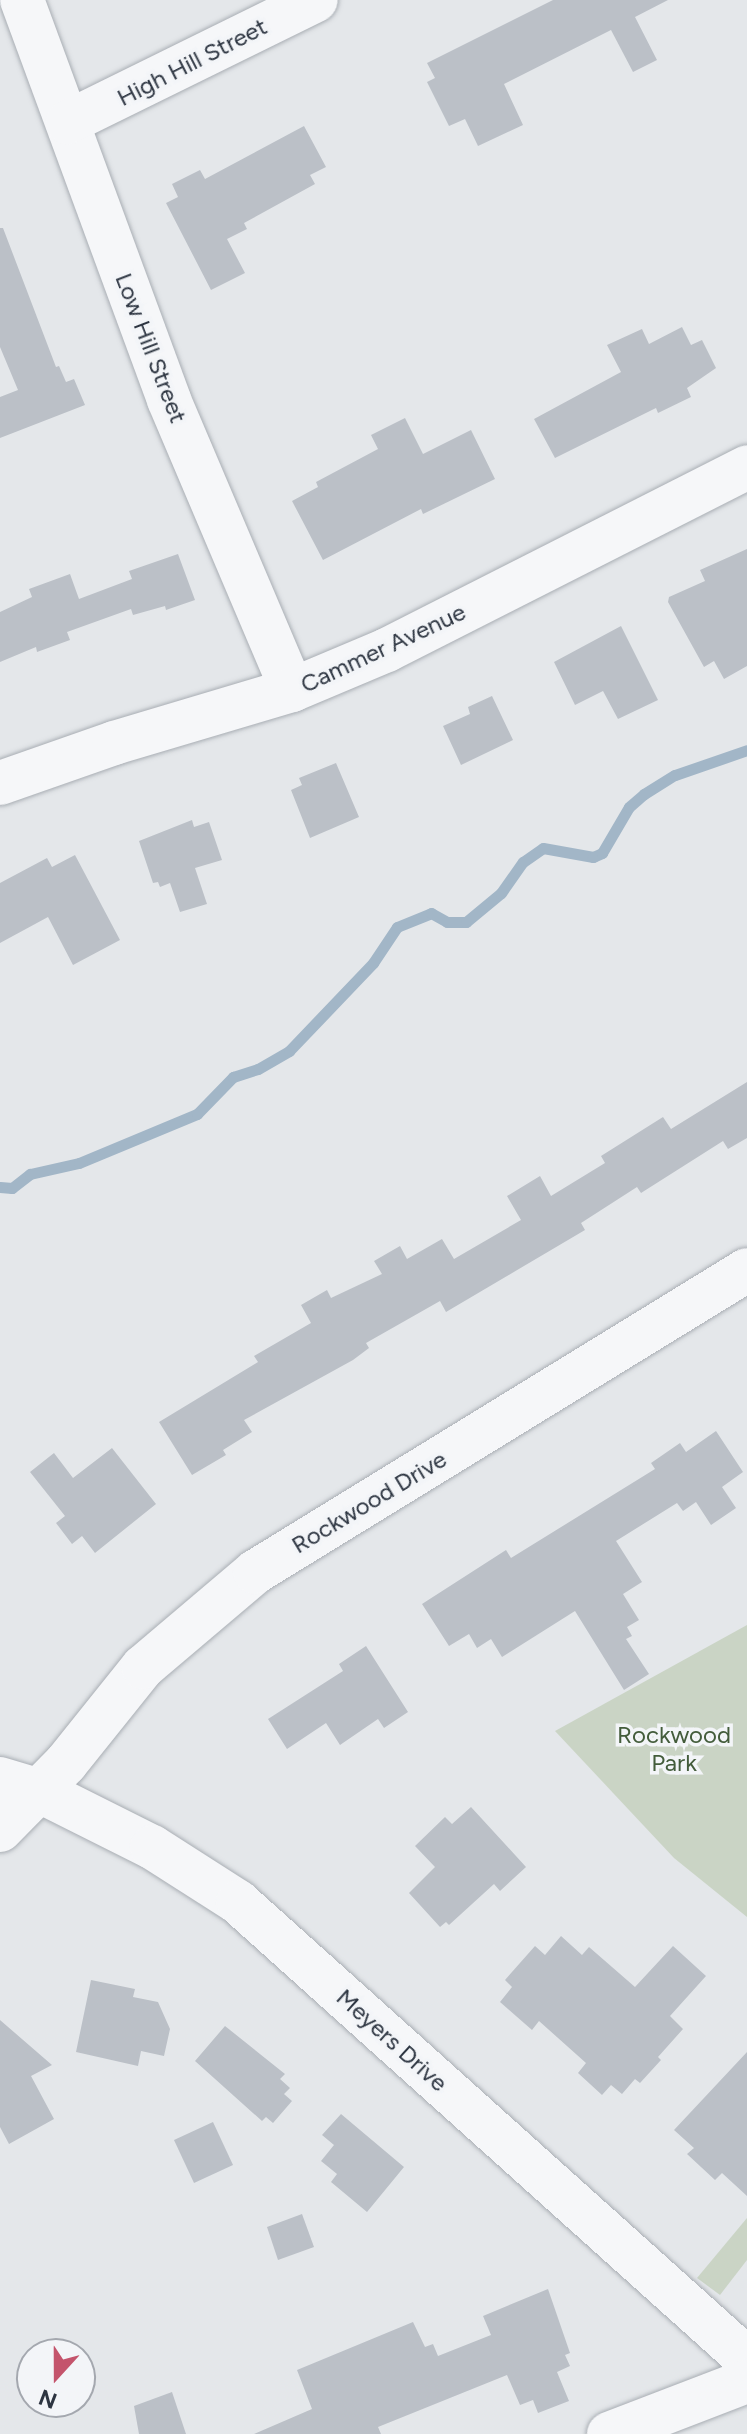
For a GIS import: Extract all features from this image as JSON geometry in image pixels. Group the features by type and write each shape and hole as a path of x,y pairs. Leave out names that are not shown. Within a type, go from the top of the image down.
{"street":[{"name":"Low Hill Street","path":"22,0 169,400 292,690"},
{"name":"High Hill Street","path":"68,122 316,0"},
{"name":"Cammer Avenue","path":"0,783 114,743 292,690 387,650 747,467"},
{"name":"Rockwood Drive","path":"0,1830 13,1792 66,1763 143,1667 255,1572 747,1270"},
{"name":"Meyers Drive","path":"13,1792 152,1847 238,1902 747,2359"},
{"path":"609,2434 747,2381"}],"green space":[{"name":"Rockwood Park","path":"747,1625 747,1917 674,1858 555,1731"},
{"path":"747,2218 747,2260 720,2295 697,2278"}],"building":[{"path":"553,0 668,0 635,17 657,60 633,72 611,30 504,84 523,125 478,146 465,119 449,126 427,82 435,78 427,63"},
{"path":"304,126 326,167 310,175 315,184 244,223 247,229 227,239 245,273 211,290 166,203 178,197 172,184 200,170 205,179"},
{"path":"0,228 3,228 56,367 59,366 66,382 74,379 85,405 0,438 0,397 18,390 0,347"},
{"path":"682,327 691,345 702,340 716,368 687,388 691,397 658,413 656,408 555,458 534,419 621,372 607,345 642,329 649,344"},
{"path":"405,418 423,454 471,430 495,479 423,514 421,509 323,560 292,501 318,487 316,482 378,449 371,435"},
{"path":"747,549 747,666 724,679 714,661 704,667 668,602 669,597 705,581 700,570"},
{"path":"178,554 195,600 166,610 165,606 133,615 131,609 67,632 70,640 37,652 36,647 0,662 0,612 32,597 29,589 70,574 79,599 132,579 129,571"},
{"path":"621,626 658,700 618,719 603,691 575,705 554,662"},
{"path":"492,696 513,740 461,765 443,726 470,714 468,707"},
{"path":"336,763 359,817 310,838 291,790 302,785 299,778"},
{"path":"192,820 194,827 209,822 222,860 195,868 207,904 180,912 170,883 160,887 158,882 153,883 139,841"},
{"path":"75,855 120,940 73,965 48,917 0,943 0,883 47,858 52,867"},
{"path":"747,1082 747,1138 728,1149 723,1141 641,1193 637,1187 581,1223 585,1230 446,1312 440,1301 366,1343 369,1348 353,1360 244,1420 252,1432 223,1450 226,1455 192,1475 159,1422 258,1362 254,1356 311,1323 301,1305 327,1290 331,1298 382,1274 374,1261 400,1246 407,1259 442,1239 454,1259 521,1220 507,1196 540,1176 551,1196 605,1163 601,1156 663,1117 671,1129"},
{"path":"716,1431 743,1472 722,1487 736,1508 711,1525 696,1502 683,1511 677,1503 616,1541 642,1582 623,1594 639,1620 627,1627 632,1636 626,1639 649,1674 624,1690 575,1611 502,1657 491,1639 477,1648 469,1634 449,1646 422,1604 506,1550 511,1558 655,1469 651,1463 680,1443 686,1452"},
{"path":"112,1448 156,1504 95,1553 82,1536 72,1544 56,1523 65,1516 30,1472 54,1453 73,1478"},
{"path":"366,1646 408,1712 384,1728 378,1719 340,1745 326,1723 287,1749 268,1719 343,1671 339,1664"},
{"path":"471,1807 526,1867 500,1891 494,1884 449,1925 446,1922 440,1927 409,1893 435,1867 415,1846 445,1817 452,1824"},
{"path":"561,1936 582,1955 589,1947 635,1987 673,1946 706,1976 670,2016 683,2029 658,2057 661,2060 640,2083 635,2079 622,2094 611,2085 602,2095 578,2073 586,2063 539,2021 532,2030 500,2002 512,1987 505,1980 535,1946 545,1955"},
{"path":"91,1980 135,1989 133,1997 158,2002 170,2029 164,2056 141,2051 138,2066 76,2052"},
{"path":"0,2020 52,2065 31,2076 54,2119 9,2144 0,2127"},
{"path":"225,2026 285,2074 280,2079 290,2088 284,2094 292,2101 273,2123 266,2117 262,2121 195,2061"},
{"path":"747,2052 747,2196 722,2173 715,2180 687,2154 694,2148 674,2130"},
{"path":"341,2114 404,2167 367,2212 331,2182 337,2174 321,2161 334,2145 322,2135"},
{"path":"213,2122 233,2165 194,2183 174,2140"},
{"path":"302,2214 314,2247 278,2260 267,2227"},
{"path":"548,2289 570,2353 565,2355 570,2366 557,2372 569,2401 538,2413 533,2400 520,2405 507,2375 378,2427 381,2434 254,2434 312,2409 297,2370 413,2322 425,2347 433,2344 438,2356 491,2335 483,2316"},
{"path":"172,2392 186,2434 139,2434 134,2406"}],"waterway":[{"path":"0,1187 12,1188 30,1174 79,1163 197,1114 233,1077 258,1069 289,1051 373,963 397,927 431,913 447,922 466,922 501,893 523,862 543,848 593,857 602,853 629,807 644,794 675,775 747,750"}]}
